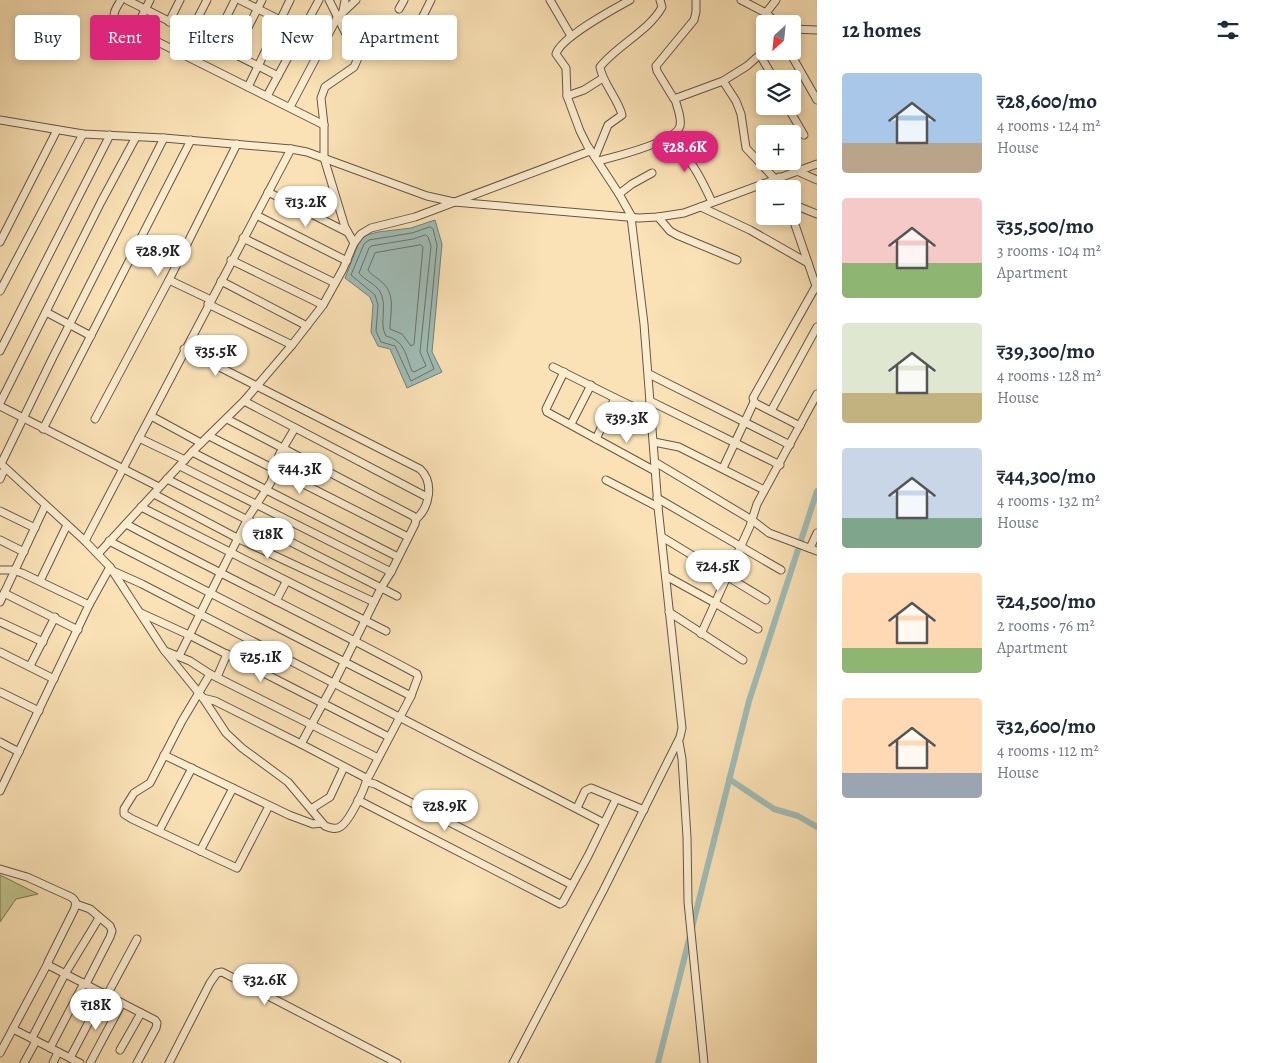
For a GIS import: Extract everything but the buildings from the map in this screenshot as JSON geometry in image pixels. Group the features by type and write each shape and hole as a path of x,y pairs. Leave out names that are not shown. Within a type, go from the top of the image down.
{"street":[{"path":"114,15 121,0"},
{"path":"127,0 169,22 180,0"},
{"path":"142,15 150,0"},
{"path":"199,15 207,0"},
{"path":"228,15 235,0"},
{"path":"240,0 270,15"},
{"path":"252,20 262,0"},
{"path":"282,15 290,0"},
{"path":"268,96 320,0"},
{"path":"329,0 357,54 357,61 354,67 323,90 321,98 324,125 324,158 347,232 354,243"},
{"path":"343,11 345,0"},
{"path":"290,107 337,18 356,0"},
{"path":"399,9 404,0"},
{"path":"424,15 431,0"},
{"path":"550,0 571,36"},
{"path":"513,1063 679,742 682,728 657,498 649,374 632,217 580,132 567,96 566,68 556,54 557,50 571,36 630,0"},
{"path":"594,156 608,125 622,115 600,71 600,66 657,14 662,7 660,0"},
{"path":"98,554 192,452 258,386 292,345 323,305 354,243 361,234 371,228 415,217 454,202 594,156 638,150 667,138 678,130 680,125 675,99 657,71 656,66 694,20 696,0"},
{"path":"741,0 766,13 776,0"},
{"path":"801,29 817,30"},
{"path":"160,42 324,125"},
{"path":"675,99 723,81 740,71 756,57"},
{"path":"248,86 262,58"},
{"path":"244,60 278,76"},
{"path":"794,60 817,100"},
{"path":"567,96 584,90 604,78"},
{"path":"723,81 736,101 741,114 746,148 777,178"},
{"path":"792,115 804,134"},
{"path":"0,120 83,134 164,138 291,149 324,158 427,196 454,202 632,217 658,217 684,213 817,164"},
{"path":"0,242 57,130"},
{"path":"0,291 83,134"},
{"path":"0,352 110,135"},
{"path":"136,137 0,404 43,429 159,487"},
{"path":"0,478 2,465 69,324 164,138"},
{"path":"667,138 684,153 701,178 712,202"},
{"path":"43,429 191,140"},
{"path":"95,419 169,280 236,144"},
{"path":"85,541 184,349 291,149"},
{"path":"797,171 817,180"},
{"path":"619,194 652,173"},
{"path":"268,192 347,232"},
{"path":"701,207 746,228 808,263"},
{"path":"801,208 817,214"},
{"path":"256,215 347,260"},
{"path":"658,217 670,231 677,235 737,260"},
{"path":"723,468 746,422 754,402 754,396 816,288 795,225"},
{"path":"243,238 335,283"},
{"path":"232,260 323,305"},
{"path":"169,280 292,345"},
{"path":"221,281 307,326"},
{"path":"46,312 91,336"},
{"path":"771,411 817,327"},
{"path":"184,349 420,469 429,482 425,509 416,519 391,572 380,588 334,683 301,744"},
{"path":"553,367 651,415"},
{"path":"564,372 546,410 596,440 656,471"},
{"path":"649,374 790,445"},
{"path":"570,424 591,386"},
{"path":"700,634 728,576 764,490 817,394"},
{"path":"596,440 615,398"},
{"path":"244,401 427,497"},
{"path":"650,401 780,464"},
{"path":"754,402 800,426"},
{"path":"151,416 202,443"},
{"path":"226,419 416,519"},
{"path":"179,656 247,520 266,489 275,470 277,460 295,428"},
{"path":"209,436 408,537"},
{"path":"139,438 185,460"},
{"path":"654,442 679,446 764,490"},
{"path":"192,452 398,557"},
{"path":"655,462 769,532 813,550 817,533"},
{"path":"2,465 85,541 112,569 164,650 201,696 230,737 288,782 325,826 334,829 342,826 358,800 411,696 418,680 417,674 126,524"},
{"path":"180,466 391,572"},
{"path":"167,479 397,596"},
{"path":"606,480 658,507"},
{"path":"154,494 238,539 374,602"},
{"path":"657,498 781,570"},
{"path":"0,602 45,506"},
{"path":"141,507 386,632"},
{"path":"0,511 35,528"},
{"path":"40,581 67,525"},
{"path":"662,537 766,600"},
{"path":"0,540 24,552"},
{"path":"109,541 411,696"},
{"path":"0,791 89,605 112,569"},
{"path":"112,569 604,823"},
{"path":"0,570 15,570 89,605"},
{"path":"666,576 758,629"},
{"path":"276,600 286,582"},
{"path":"4,593 78,630"},
{"path":"669,612 700,634 743,660"},
{"path":"141,613 189,635 389,737"},
{"path":"30,666 54,618"},
{"path":"0,622 42,642"},
{"path":"164,650 378,758"},
{"path":"0,652 54,679"},
{"path":"227,654 201,696 182,721 150,783 134,793 124,812 128,818 236,868 269,806"},
{"path":"0,692 39,711"},
{"path":"201,696 215,701 301,744 572,886"},
{"path":"0,742 19,752"},
{"path":"679,742 682,759 687,837 688,902 704,1063"},
{"path":"164,755 269,806 314,824 322,823"},
{"path":"311,809 330,797 344,767"},
{"path":"159,831 192,768"},
{"path":"200,851 233,788"},
{"path":"576,808 585,791 593,788 644,810"},
{"path":"358,800 558,903 563,902 572,886 616,799"},
{"path":"0,869 27,877 71,897 76,904 90,909 110,926 112,933 50,1048"},
{"path":"0,1054 48,964 76,904"},
{"path":"24,1063 65,974 99,918"},
{"path":"70,1058 137,939"},
{"path":"48,964 155,1020 157,1024 137,1063"},
{"path":"169,1063 210,983 217,973 222,972 398,1063"},
{"path":"90,1063 122,1003"},
{"path":"120,1050 142,1013"},
{"path":"13,1029 79,1063"},
{"path":"53,1063 58,1052"}],"green space":[{"path":"0,875 38,894 16,899 0,922"}],"water":[{"path":"435,220 442,244 432,352 442,372 407,388 390,349 378,346 371,332 373,305 370,297 345,278 360,240 367,235 411,228"}],"waterway":[{"path":"658,1063 749,701 817,491"},
{"path":"729,779 774,809 798,816 817,827"}]}
